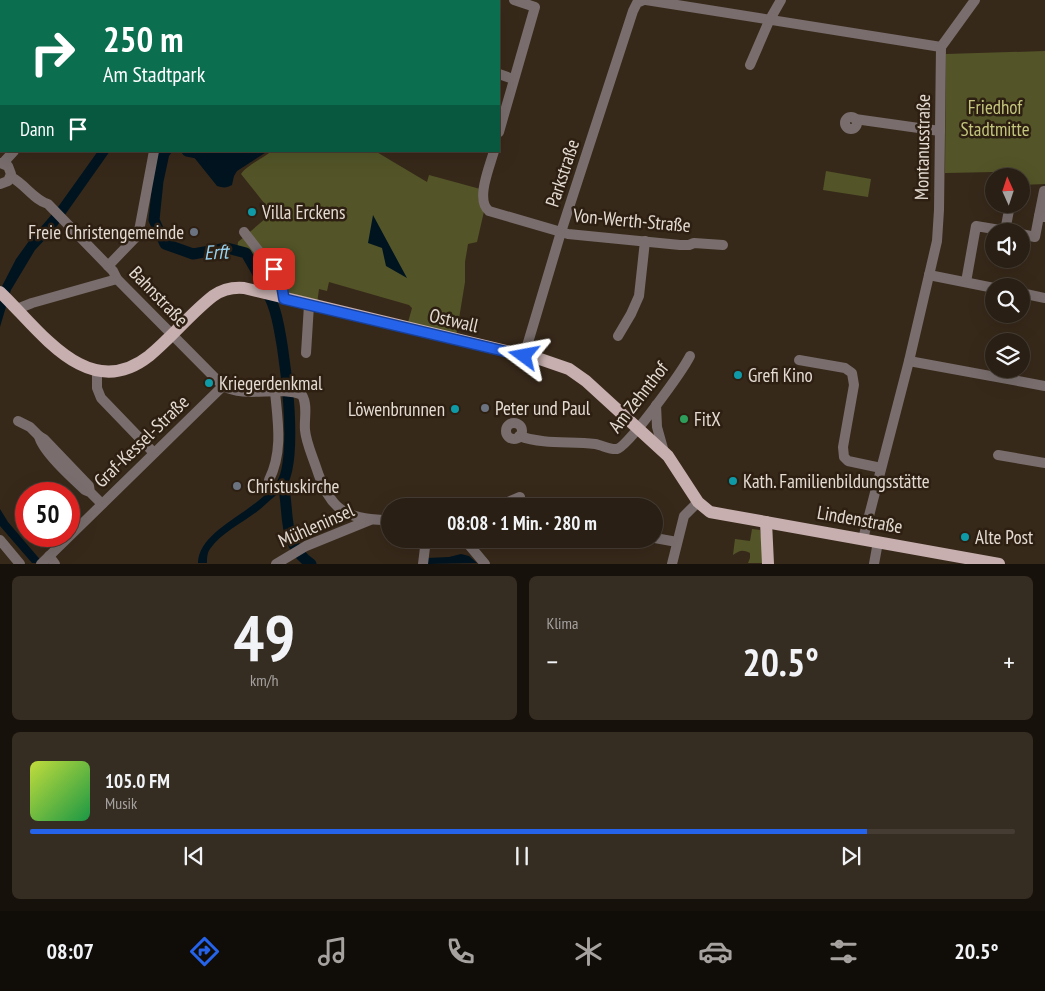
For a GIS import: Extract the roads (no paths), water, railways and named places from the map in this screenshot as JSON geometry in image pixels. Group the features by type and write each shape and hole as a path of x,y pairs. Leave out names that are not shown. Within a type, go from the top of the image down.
{"main road":[{"name":"Ostwall","path":"97,371 116,371 132,366 151,354 210,298 219,292 235,288 258,292 557,364 576,374 638,428 665,454 698,502 705,509 714,513"},
{"path":"0,292 65,356 84,367 97,371"},
{"name":"Lindenstraße","path":"714,513 999,564"},
{"path":"766,522 768,564"}],"street":[{"path":"500,128 535,7 514,0"},
{"path":"750,65 769,20 781,0"},
{"path":"642,1 941,47 974,0"},
{"name":"Parkstraße","path":"524,356 561,232 642,1"},
{"name":"Montanusstraße","path":"863,539 909,360 929,275 938,225 941,47"},
{"path":"500,74 513,78"},
{"path":"856,119 940,131"},
{"path":"0,184 6,183 11,177 10,168 2,163 13,152"},
{"path":"108,266 135,238 139,231 154,152"},
{"name":"Von-Werth-Straße","path":"494,152 482,195 484,206 491,212 568,234 689,245 694,243 723,245"},
{"name":"Bahnstraße","path":"11,177 21,183 41,202 48,204 108,266 117,278 223,386"},
{"path":"1030,236 1035,237 1042,217 1044,191"},
{"path":"966,282 976,226 985,228"},
{"path":"244,232 277,272 281,281 280,298"},
{"path":"618,336 639,296 645,241"},
{"path":"929,275 985,286"},
{"path":"14,306 32,303 117,278"},
{"path":"1030,295 1045,298"},
{"path":"306,353 309,305"},
{"name":"Am Zehnthof","path":"519,436 544,442 592,443 618,449 626,443 657,404 690,356"},
{"path":"799,360 845,368 852,373 854,385 843,447 844,455 849,462 881,468"},
{"path":"909,360 1045,386"},
{"path":"97,371 98,391 102,400 154,453"},
{"path":"223,386 233,390 298,394 304,405 306,435 326,493 335,505 342,510 357,517 381,520"},
{"name":"Graf-Kessel-Straße","path":"47,561 102,504 223,386"},
{"path":"268,480 274,466 278,443 277,392"},
{"path":"657,404 656,427 665,454"},
{"path":"18,421 30,427 44,439 89,486 90,492 102,504"},
{"path":"998,455 1045,463"},
{"path":"672,564 684,516 698,502"},
{"name":"Mühleninsel","path":"276,564 302,548 371,520"},
{"path":"663,539 677,542"},
{"path":"0,540 20,564"},
{"path":"874,564 878,542"},
{"path":"424,561 425,548"},
{"path":"474,548 485,564"}],"water":[{"path":"97,152 109,152 55,229 35,250 11,290 0,327 0,290 16,259 58,207"},
{"path":"193,152 266,152 237,171 232,185 228,187 217,186 193,156"},
{"path":"373,215 407,278 386,266 382,248 368,243"},
{"path":"281,474 288,475 290,487 277,494 259,510 220,538 209,551 207,563 198,563 201,550 209,539 262,498 273,487"},
{"path":"0,509 15,530 15,543 0,526"},
{"path":"18,547 29,547 43,563 32,563"},
{"path":"461,554 469,556 477,563 426,564 427,558 449,557"}],"waterway":[{"name":"Erft","path":"165,152 158,181 154,220 165,244 193,254 227,248 246,253 273,304 283,348 290,430 286,475 279,487"},
{"name":"Erft","path":"192,152 208,155"},
{"name":"Erft","path":"283,484 291,537 301,556 311,564"}],"place":[{"name":"Villa Erckens","path":"252,212"},
{"name":"Freie Christengemeinde","path":"194,232"},
{"name":"Grefi Kino","path":"738,375"},
{"name":"Kriegerdenkmal","path":"209,383"},
{"name":"Peter und Paul","path":"485,408"},
{"name":"Löwenbrunnen","path":"455,409"},
{"name":"FitX","path":"684,419"},
{"name":"Kath. Familienbildungsstätte","path":"733,481"},
{"name":"Christuskirche","path":"237,486"},
{"name":"Alte Post","path":"965,537"}],"park label":[{"name":"Friedhof Stadtmitte","path":"995,118"}]}
